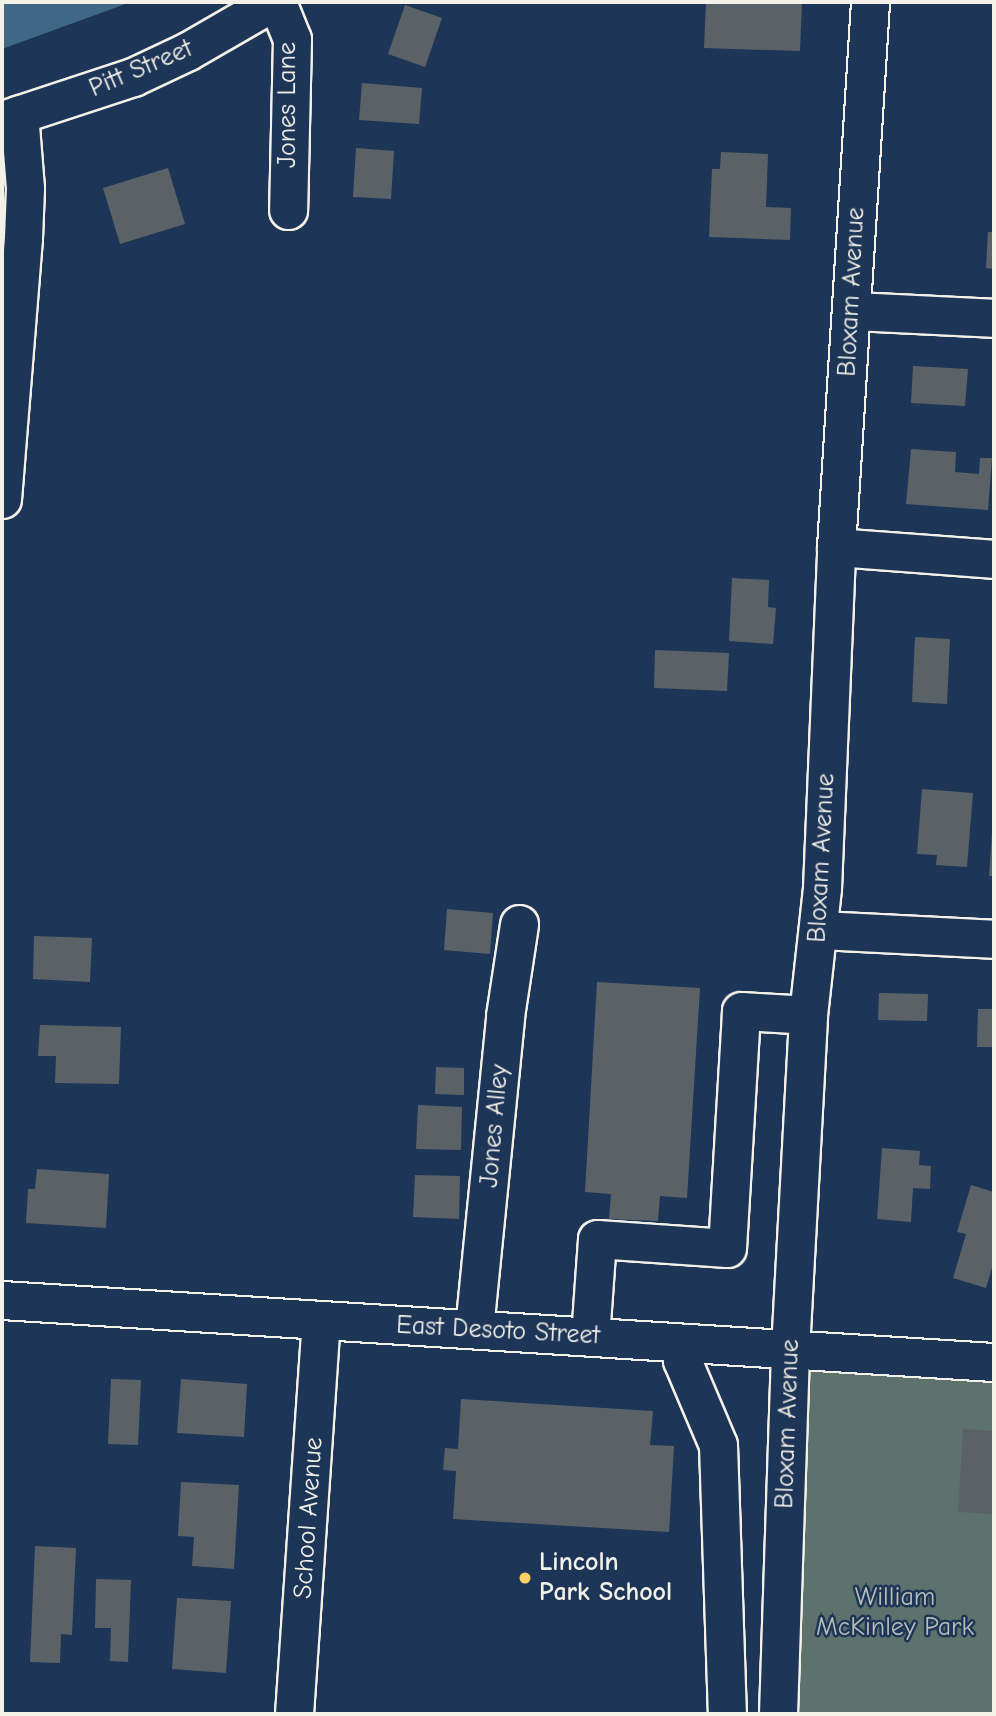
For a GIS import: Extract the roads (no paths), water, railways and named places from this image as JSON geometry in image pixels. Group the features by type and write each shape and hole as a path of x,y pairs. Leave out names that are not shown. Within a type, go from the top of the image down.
{"street":[{"name":"Pitt Street","path":"11,117 133,77 188,51 275,2"},
{"name":"Jones Lane","path":"275,2 292,39 288,210"},
{"name":"Bloxam Avenue","path":"778,1714 790,1350 808,1015 819,930 836,547 870,2"},
{"path":"2,481 25,188 11,117"},
{"path":"852,311 994,318"},
{"path":"836,547 994,559"},
{"name":"Jones Alley","path":"474,1329 505,1016 519,924"},
{"path":"819,930 994,939"},
{"path":"590,1337 597,1239 727,1248 741,1011 808,1015"},
{"name":"East Desoto Street","path":"2,1300 994,1362"},
{"name":"School Avenue","path":"294,1714 321,1321"},
{"path":"681,1343 682,1360 718,1445 727,1714"}],"water":[{"path":"2,2 131,2 2,49"}],"place":[{"name":"Lincoln Park School","path":"525,1578"}],"park label":[{"name":"William McKinley Park","path":"895,1613"}]}
